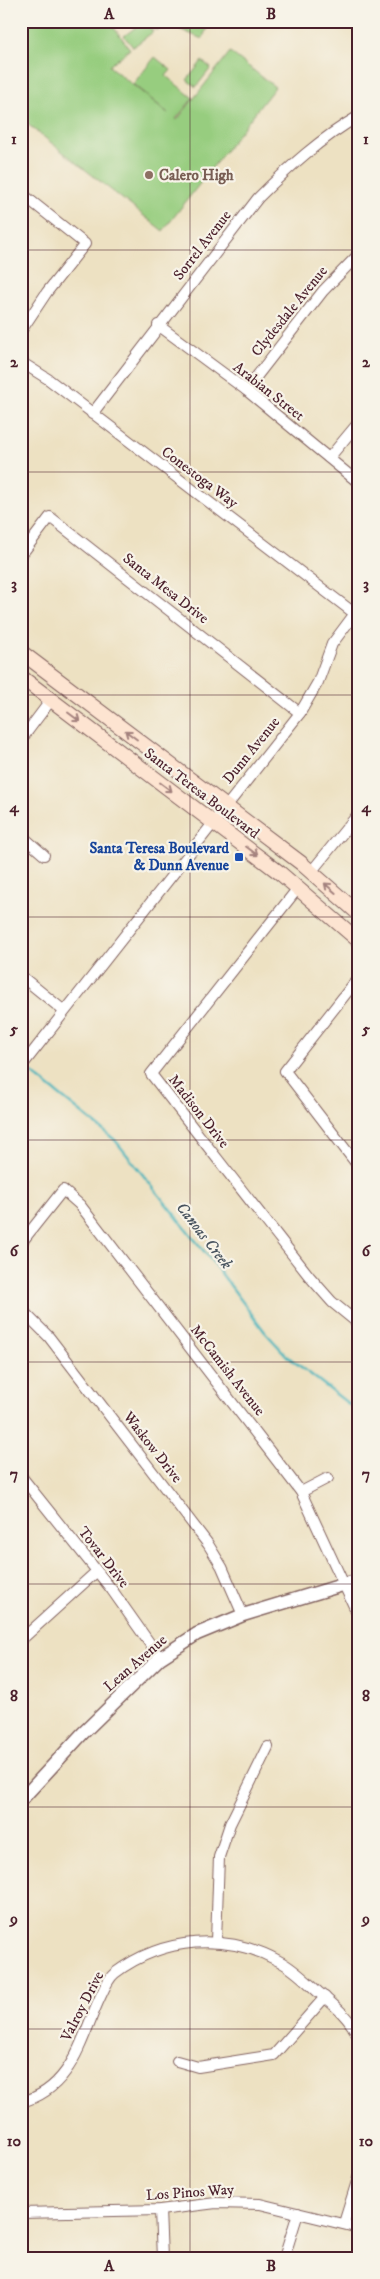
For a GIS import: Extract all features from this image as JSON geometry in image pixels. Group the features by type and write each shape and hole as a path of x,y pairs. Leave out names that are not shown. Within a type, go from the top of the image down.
{"main road":[{"name":"Santa Teresa Boulevard","path":"21,652 226,806 311,872 359,914"},
{"name":"Santa Teresa Boulevard","path":"21,678 298,888 359,941"}],"street":[{"name":"Sorrel Avenue","path":"92,414 158,325 258,198 314,147 359,116"},
{"path":"21,193 85,244 47,292 21,331"},
{"name":"Clydesdale Avenue","path":"246,390 323,291 359,254"},
{"name":"Arabian Street","path":"158,325 246,390 359,483"},
{"name":"Conestoga Way","path":"21,362 48,379 357,613"},
{"path":"329,458 359,422"},
{"name":"Santa Mesa Drive","path":"21,555 50,517 300,713"},
{"name":"Dunn Avenue","path":"21,1067 300,713 318,682 332,644 357,613"},
{"path":"21,740 51,700"},
{"path":"311,872 359,813"},
{"path":"21,835 44,854"},
{"name":"Madison Drive","path":"298,888 152,1074 309,1276 332,1302 359,1324"},
{"path":"21,976 64,1011"},
{"path":"359,977 285,1071 359,1167"},
{"name":"McCamish Avenue","path":"21,1243 63,1190 80,1205 300,1492 359,1617"},
{"name":"Waskow Drive","path":"21,1309 49,1337 208,1544 222,1567 243,1615"},
{"name":"Tovar Drive","path":"21,1476 112,1590 160,1658"},
{"path":"300,1492 328,1478"},
{"path":"21,1640 96,1572"},
{"name":"Lean Avenue","path":"21,1800 83,1733 160,1658 197,1634 243,1615 359,1580"},
{"path":"216,1941 219,1857 230,1824 268,1748"},
{"name":"Valroy Drive","path":"21,2102 44,2094 55,2086 68,2069 100,1997 112,1975 149,1953 175,1944 216,1941 259,1951 280,1961 343,2013 359,2039"},
{"path":"177,2061 198,2067 274,2055 325,1997"},
{"path":"344,2224 359,2175"},
{"name":"Los Pinos Way","path":"21,2213 160,2210 216,2203 260,2204 359,2228"},
{"path":"160,2210 162,2258"},
{"path":"284,2258 298,2213"}],"green space":[{"name":"Calero High","path":"21,21 109,21 130,49 109,66 168,113 133,84 155,57 171,70 166,76 193,98 177,120 230,52 275,87 163,231 21,119"},
{"path":"144,21 153,32 133,47 124,36"},
{"path":"148,21 179,21 176,28 155,30"},
{"path":"182,21 197,21 208,26 202,39 179,29"},
{"path":"202,61 211,68 196,87 187,80"}],"waterway":[{"name":"Canoas Creek","path":"32,1073 115,1140 215,1265 265,1332 287,1356 359,1412"}],"place":[{"name":"Calero High","path":"149,175"},
{"name":"Santa Teresa Boulevard & Dunn Avenue","path":"239,857"}]}
